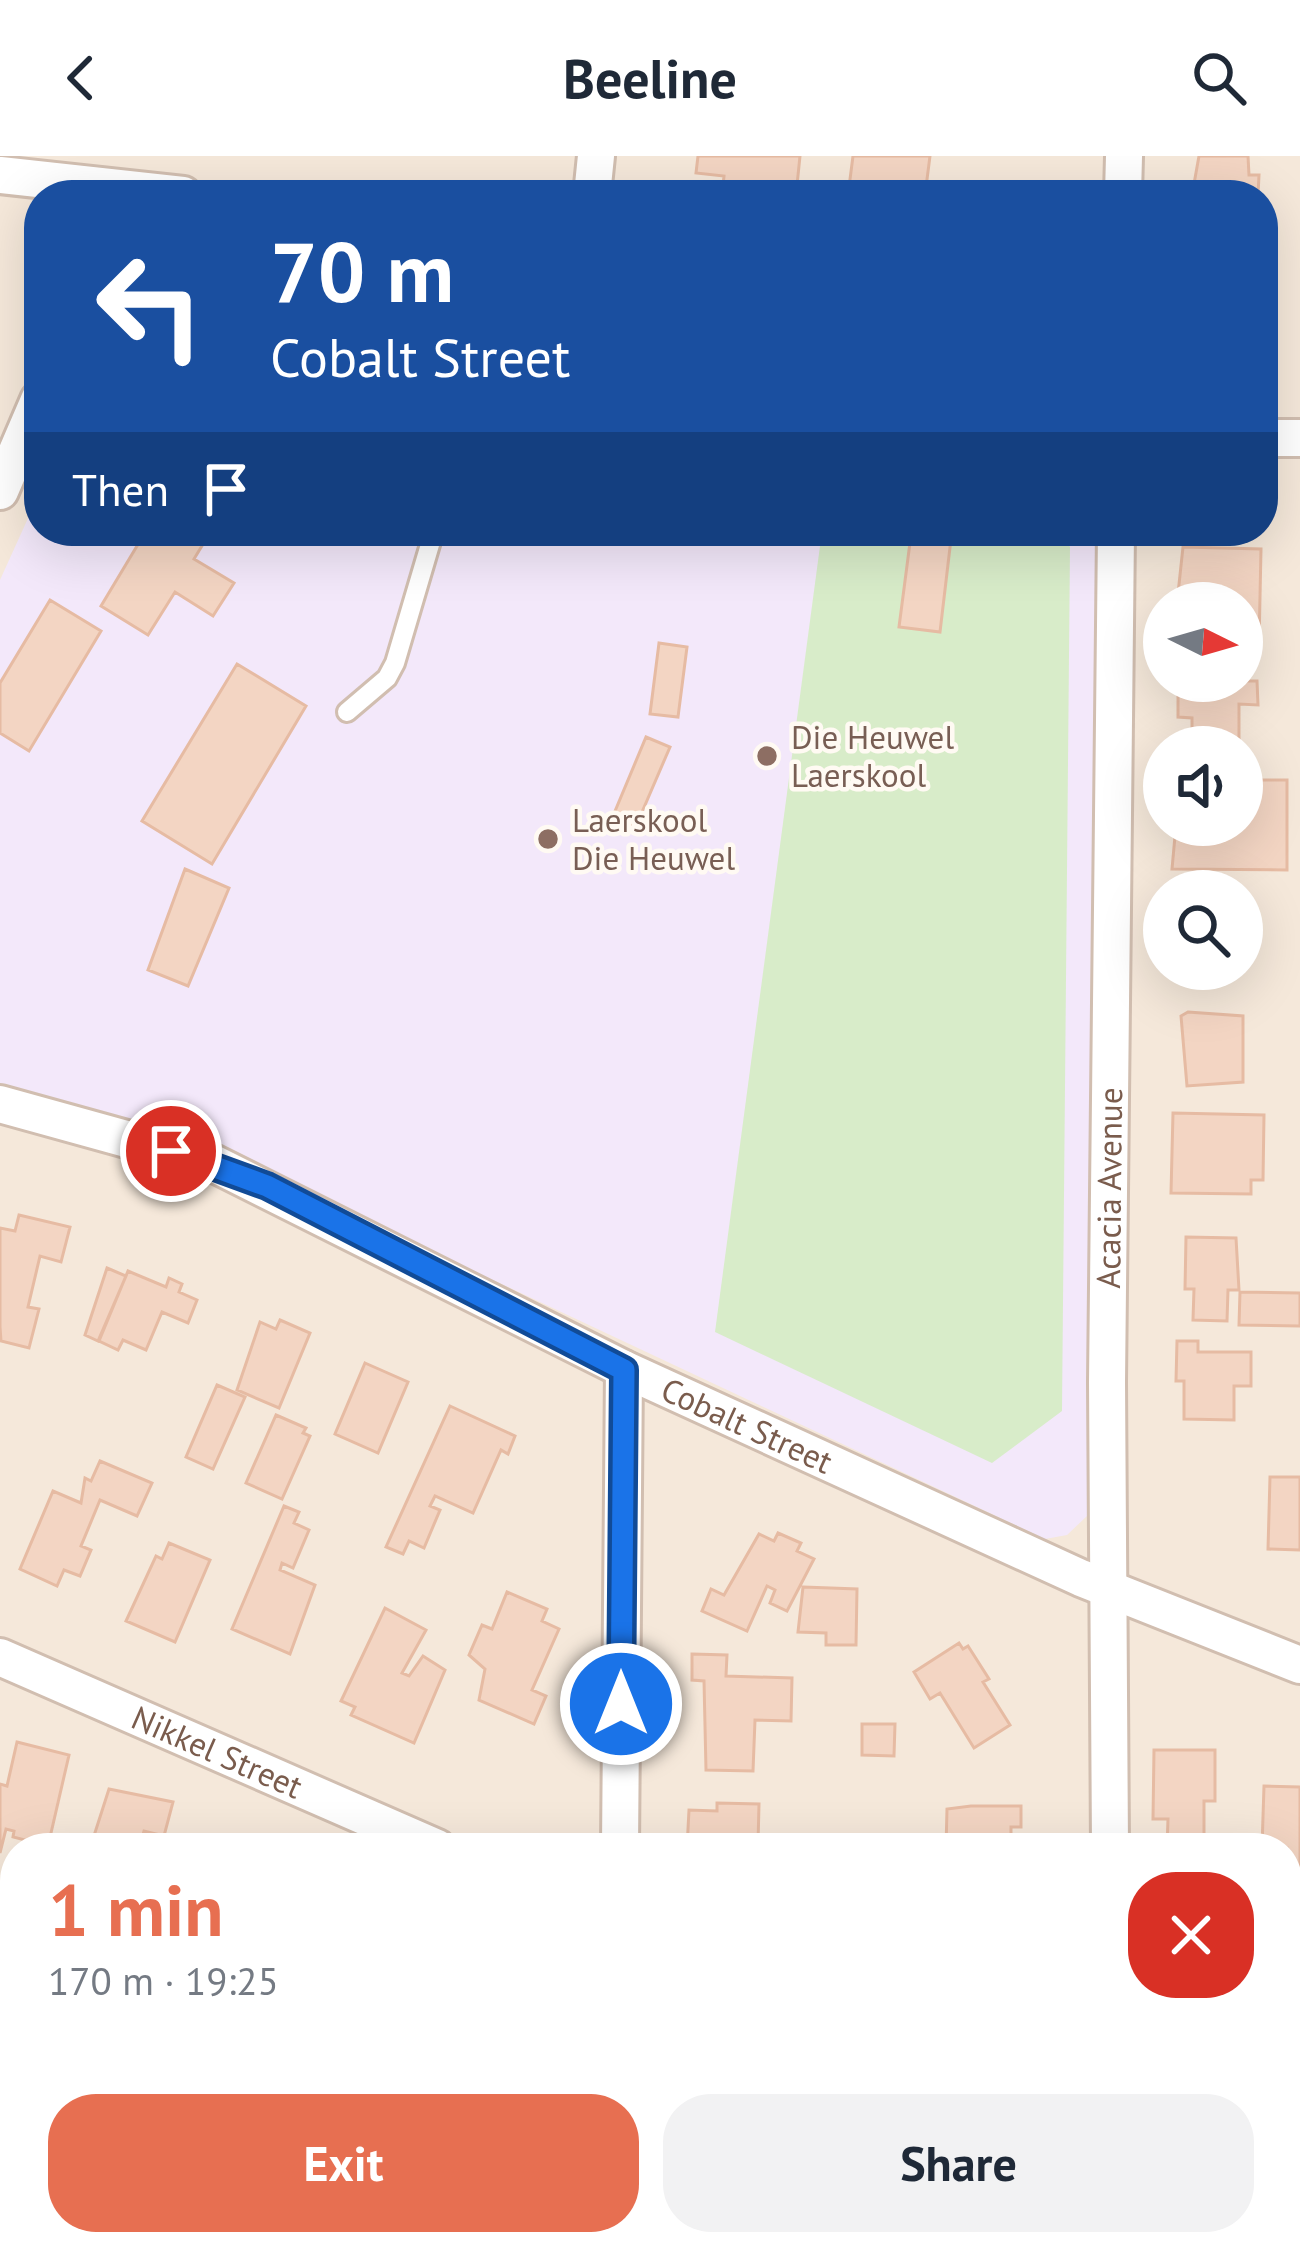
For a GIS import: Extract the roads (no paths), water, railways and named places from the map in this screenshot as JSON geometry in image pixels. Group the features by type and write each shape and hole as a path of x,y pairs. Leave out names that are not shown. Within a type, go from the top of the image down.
{"street":[{"path":"0,175 130,180"},
{"path":"0,491 24,435"},
{"name":"Acacia Avenue","path":"1110,1833 1107,1589 1116,546"},
{"name":"Cobalt Street","path":"0,1104 213,1162 624,1370 1107,1589 1300,1665"},
{"path":"620,1833 624,1370"},
{"name":"Nikkel Street","path":"0,1657 402,1833"}],"lane":[{"path":"347,712 387,678 395,663 430,546"}],"place":[{"name":"Die Heuwel Laerskool","path":"767,756"},
{"name":"Laerskool Die Heuwel","path":"548,839"}]}
